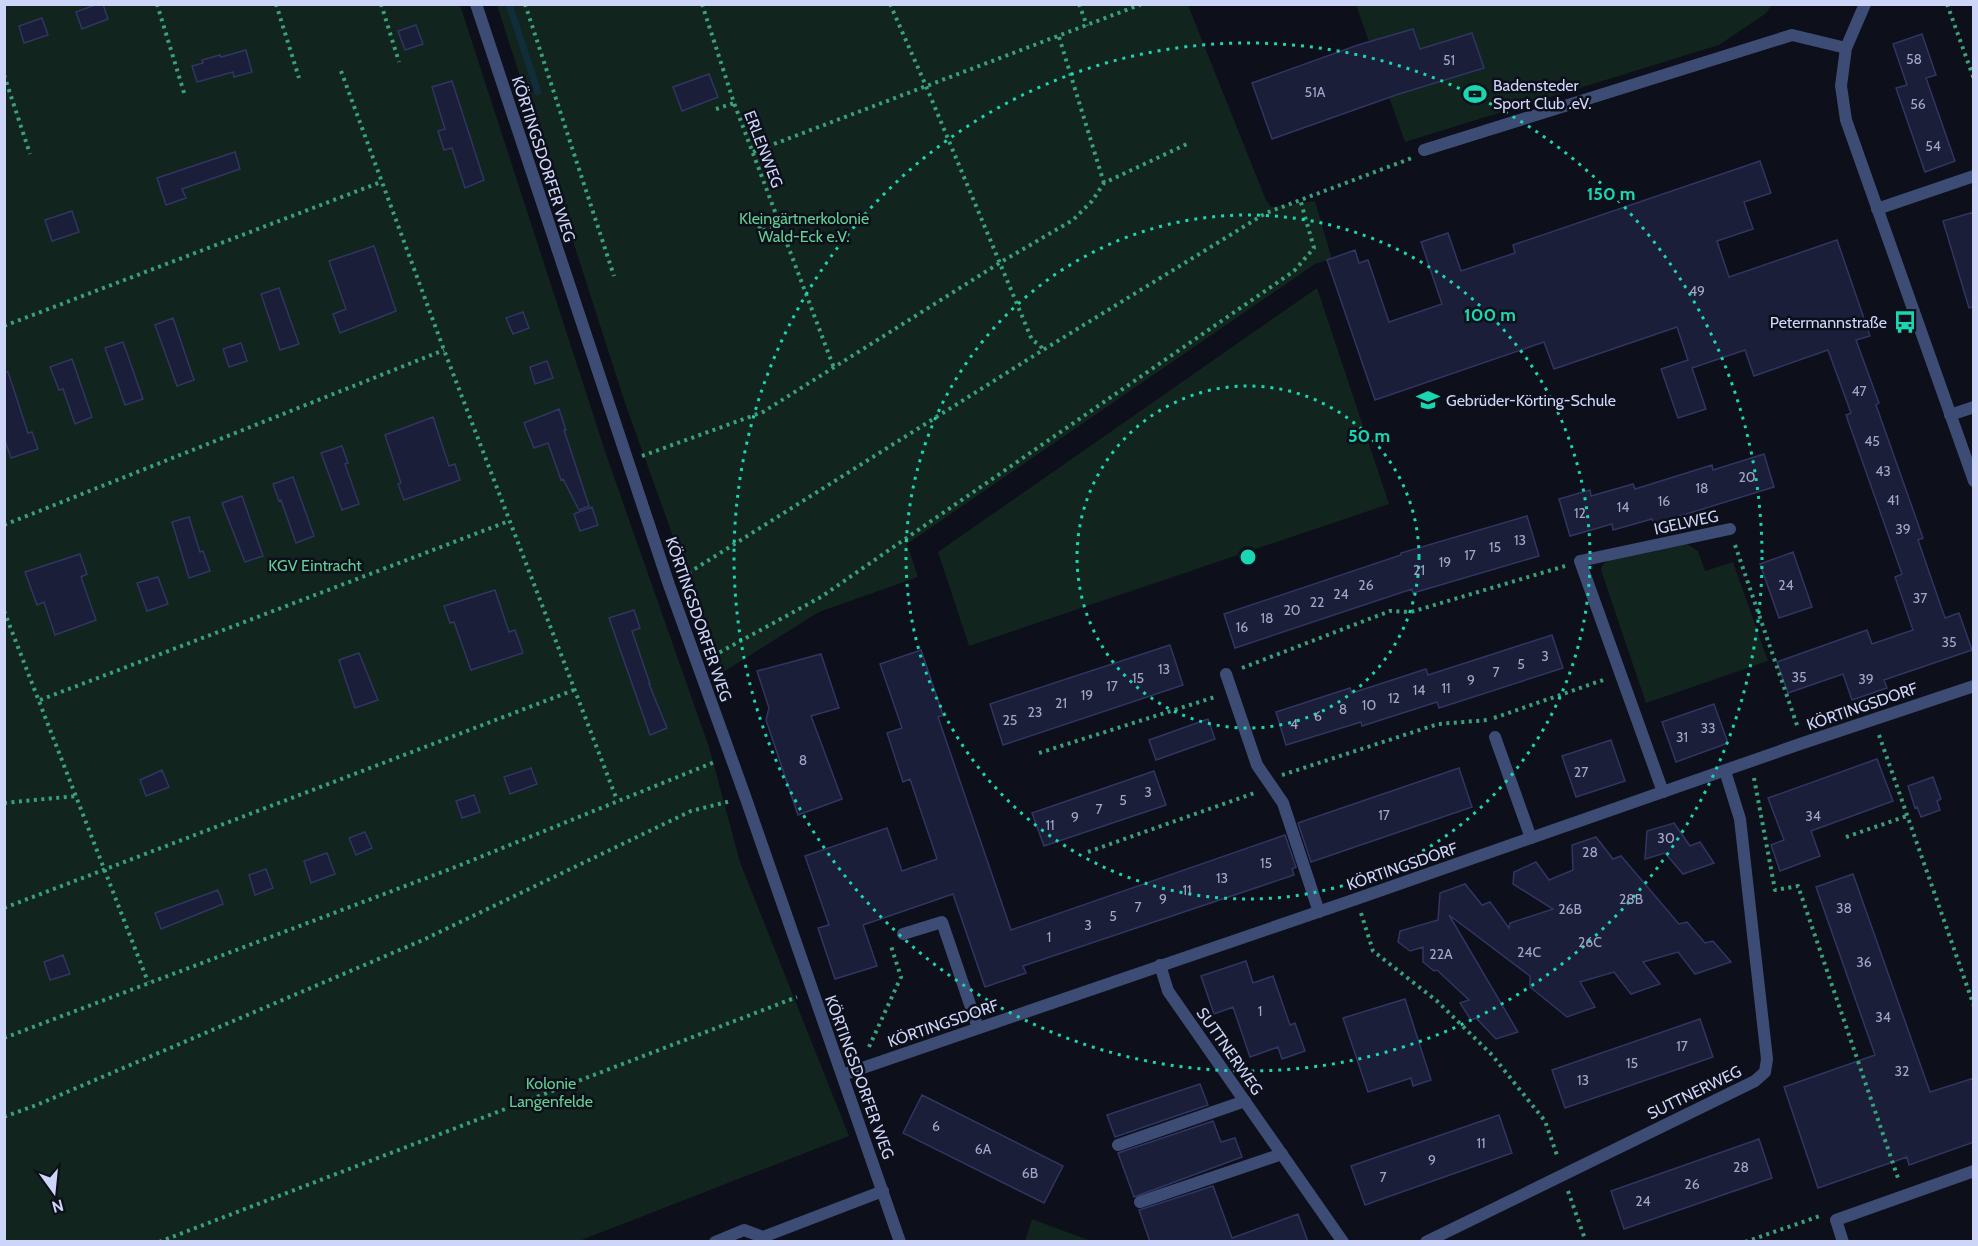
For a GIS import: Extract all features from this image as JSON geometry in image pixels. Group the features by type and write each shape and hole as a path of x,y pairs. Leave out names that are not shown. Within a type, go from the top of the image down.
{"street":[{"name":"KÖRTINGSDORFER WEG","path":"476,4 696,665 745,796 900,1242"},
{"path":"1865,4 1845,48 1841,86 1846,120 1974,481"},
{"path":"1424,150 1792,35 1845,48"},
{"path":"1877,210 1974,176"},
{"path":"1950,415 1974,407"},
{"name":"IGELWEG","path":"1580,561 1730,529"},
{"path":"1580,561 1663,792"},
{"path":"1226,674 1257,765 1283,803 1319,912"},
{"name":"KÖRTINGSDORF","path":"842,1075 1974,686"},
{"path":"1495,737 1531,838"},
{"name":"SUTTNERWEG","path":"1426,1242 1755,1081 1765,1072 1767,1059 1740,819 1725,771"},
{"path":"903,934 942,922 978,1028"},
{"name":"SUTTNERWEG","path":"1160,965 1168,991 1343,1242"},
{"path":"1118,1145 1245,1101"},
{"path":"1140,1202 1282,1154"},
{"path":"1843,1242 1836,1220 1974,1171"},
{"path":"715,1242 744,1230 764,1239 883,1191"}],"path":[{"path":"157,4 185,96"},
{"path":"276,4 299,78"},
{"path":"381,4 399,62"},
{"path":"525,4 614,276"},
{"name":"ERLENWEG","path":"702,4 734,103 834,368"},
{"path":"890,4 1001,262 1032,340 1043,350"},
{"path":"1079,4 1087,26"},
{"path":"753,152 1142,4"},
{"path":"1947,4 1974,79"},
{"path":"1059,37 1104,183"},
{"path":"341,71 444,350 617,800"},
{"path":"4,75 30,154"},
{"path":"716,109 734,103"},
{"path":"627,461 763,412 1072,220 1092,201 1104,183 1187,144"},
{"path":"669,585 1266,213 1411,159 1424,150"},
{"path":"4,326 381,182"},
{"path":"696,665 821,597 1294,272 1314,248 1300,199"},
{"path":"759,226 761,231 780,225"},
{"path":"4,525 444,350"},
{"path":"40,700 510,521"},
{"name":"IGELWEG","path":"1730,529 1803,743"},
{"path":"1226,674 1390,611 1411,612 1580,561"},
{"path":"4,611 148,982"},
{"path":"1088,852 1269,783 1438,724 1489,720 1621,674"},
{"path":"4,908 573,690"},
{"path":"1039,753 1232,691"},
{"path":"1873,719 1974,1006"},
{"path":"1489,720 1495,737"},
{"path":"4,1038 458,866 730,756"},
{"path":"1751,761 1775,890 1798,886 1904,1196"},
{"path":"4,803 76,796"},
{"path":"4,1117 423,940 691,811 718,806 745,796"},
{"path":"1846,837 1907,816"},
{"path":"1356,899 1373,951 1437,1001 1492,1055 1545,1121 1586,1242"},
{"path":"859,1069 901,977 888,938 903,934"},
{"path":"159,1242 812,991"},
{"path":"1745,1242 1821,1216 1836,1220"}],"green space":[{"name":"KGV Eintracht","path":"5,5 460,5 608,460 709,747 740,862 849,1136 579,1241 5,1242"},
{"name":"Kleingärtnerkolonie Wald-Eck e.V.","path":"497,5 1188,5 1266,200 1271,207 1315,201 1332,259 1315,264 907,544 918,577 819,612 722,673 625,403"},
{"name":"Badensteder Sport Club .eV.","path":"1356,5 1772,5 1765,14 1719,45 1405,142"},
{"path":"1317,288 1389,504 969,646 938,552"},
{"path":"1687,544 1698,551 1705,571 1733,562 1768,661 1646,703 1601,570 1603,564 1610,560"},
{"path":"1032,1219 1091,1241 1025,1241"}],"building":[{"path":"103,4 108,19 82,29 76,12"},
{"path":"42,18 48,35 24,43 19,26"},
{"path":"416,25 423,44 405,50 398,31"},
{"path":"1413,29 1420,49 1472,33 1484,68 1399,94 1272,139 1252,83 1358,45"},
{"path":"1922,34 1936,75 1926,78 1955,161 1925,172 1896,88 1907,85 1893,44"},
{"path":"246,50 252,72 234,77 233,72 197,82 192,66 203,63 202,60"},
{"path":"709,74 718,97 682,111 673,87"},
{"path":"452,81 484,180 465,188 452,148 444,150 438,131 445,129 432,87"},
{"path":"235,152 240,169 182,189 186,198 166,205 157,178"},
{"path":"1760,161 1771,193 1744,202 1753,229 1717,241 1729,277 1837,240 1870,336 1856,340 1879,403 1876,405 1923,538 1918,540 1945,618 1959,613 1972,650 1884,680 1887,688 1852,700 1843,674 1788,693 1777,662 1867,630 1872,644 1913,630 1895,577 1902,574 1846,415 1851,413 1828,350 1754,376 1745,350 1692,368 1706,409 1678,418 1661,369 1688,360 1677,327 1554,369 1544,342 1375,400 1327,260 1355,250 1359,263 1368,260 1389,322 1442,304 1421,242 1448,233 1461,271 1515,253 1513,245"},
{"path":"72,211 79,232 52,241 45,220"},
{"path":"1974,212 1974,307 1969,308 1943,221"},
{"path":"374,246 396,311 340,333 333,314 346,309 329,261"},
{"path":"279,288 299,344 280,350 261,294"},
{"path":"523,312 529,328 513,334 506,318"},
{"path":"173,318 194,380 177,386 155,325"},
{"path":"123,342 143,399 125,405 105,348"},
{"path":"241,343 247,361 229,367 223,349"},
{"path":"72,359 92,417 75,424 63,389 59,390 50,367"},
{"path":"547,361 553,378 535,384 530,367"},
{"path":"4,372 8,372 28,433 32,432 38,449 11,458 4,438"},
{"path":"559,409 589,506 579,510 563,479 561,480 548,443 534,448 524,423"},
{"path":"433,417 449,466 455,464 460,480 404,500 398,484 401,483 385,435"},
{"path":"342,446 348,463 345,464 359,504 342,510 321,453"},
{"path":"1764,454 1774,487 1654,524 1652,519 1613,530 1612,524 1570,536 1559,499 1590,490 1591,496 1633,484 1635,489 1712,465 1713,470"},
{"path":"293,477 314,536 296,543 273,484"},
{"path":"242,496 263,556 245,562 222,503"},
{"path":"592,507 598,525 580,531 574,514"},
{"path":"1527,516 1539,556 1413,593 1412,589 1235,648 1224,614 1401,555 1401,553"},
{"path":"189,517 200,552 203,551 210,571 189,578 172,522"},
{"path":"1793,552 1812,607 1779,618 1760,564"},
{"path":"80,554 87,574 81,577 96,620 55,635 44,602 37,605 25,572"},
{"path":"158,577 168,604 147,611 137,583"},
{"path":"495,590 509,632 515,630 523,653 471,670 454,622 450,623 444,606"},
{"path":"634,610 640,628 632,631 649,684 667,728 650,735 609,618"},
{"path":"1552,635 1563,668 1439,708 1437,702 1362,726 1361,722 1286,745 1276,712 1350,688 1352,693 1426,669 1428,675"},
{"path":"1170,645 1183,685 1003,745 990,704"},
{"path":"921,650 943,715 938,717 1011,930 1285,835 1296,867 1292,869 1294,875 1023,966 1026,973 985,987 953,894 863,925 877,966 835,979 818,928 829,925 805,856 887,828 902,871 937,859 910,779 903,782 887,733 902,728 880,664"},
{"path":"359,653 378,700 355,708 339,660"},
{"path":"821,654 839,708 811,716 842,799 798,815 766,720 769,708 757,671"},
{"path":"1714,704 1728,743 1676,762 1662,722"},
{"path":"1208,719 1215,739 1156,760 1149,740"},
{"path":"1611,740 1625,781 1576,797 1562,756"},
{"path":"1877,759 1893,801 1811,831 1820,856 1780,871 1771,845 1784,840 1768,798"},
{"path":"531,768 537,784 510,794 504,777"},
{"path":"1459,768 1472,807 1311,862 1298,823"},
{"path":"162,770 169,787 146,796 140,780"},
{"path":"1154,771 1166,805 1044,846 1032,813"},
{"path":"1933,777 1941,799 1937,801 1940,810 1921,817 1917,807 1915,808 1908,786"},
{"path":"474,795 480,812 462,818 456,801"},
{"path":"1674,823 1690,846 1700,842 1714,863 1683,874 1665,853 1645,859 1647,831"},
{"path":"365,832 372,848 356,855 349,838"},
{"path":"1596,837 1613,859 1621,856 1679,924 1687,922 1705,943 1713,941 1731,962 1695,974 1678,952 1643,962 1660,984 1631,994 1614,972 1580,982 1595,1007 1567,1017 1530,987 1530,976 1449,915 1518,1032 1496,1039 1476,1018 1471,1020 1460,1003 1469,1000 1437,970 1434,971 1423,962 1423,947 1410,951 1398,942 1400,931 1438,920 1440,893 1465,884 1482,905 1490,902 1509,928 1510,923 1553,909 1513,884 1514,872 1536,862 1549,880 1573,870 1572,845"},
{"path":"327,853 335,874 311,883 304,861"},
{"path":"266,869 273,888 255,895 249,875"},
{"path":"1853,874 1930,1092 1974,1078 1974,1142 1909,1165 1907,1157 1818,1188 1784,1087 1875,1055 1816,887"},
{"path":"218,890 223,904 161,929 155,913"},
{"path":"63,955 70,974 50,980 44,962"},
{"path":"1246,961 1253,983 1273,976 1290,1025 1295,1023 1305,1051 1282,1059 1278,1047 1250,1057 1233,1007 1214,1014 1201,976"},
{"path":"1405,999 1431,1080 1413,1086 1411,1078 1368,1092 1343,1018"},
{"path":"1700,1019 1713,1057 1565,1108 1552,1070"},
{"path":"1200,1084 1208,1105 1115,1137 1107,1115"},
{"path":"922,1095 1063,1166 1044,1203 903,1133"},
{"path":"1499,1115 1512,1153 1365,1205 1351,1166"},
{"path":"1213,1121 1221,1142 1235,1138 1242,1157 1134,1197 1118,1153"},
{"path":"1759,1139 1772,1178 1624,1229 1611,1191"},
{"path":"1213,1186 1232,1238 1298,1214 1308,1242 1150,1242 1139,1210"}],"waterway":[{"path":"509,4 538,92"}],"place":[{"name":"Badensteder Sport Club .eV.","path":"1475,94"},
{"name":"Petermannstraße","path":"1905,322"},
{"name":"Gebrüder-Körting-Schule","path":"1428,400"}],"park label":[{"name":"Kolonie Langenfelde","path":"551,1092"}]}
